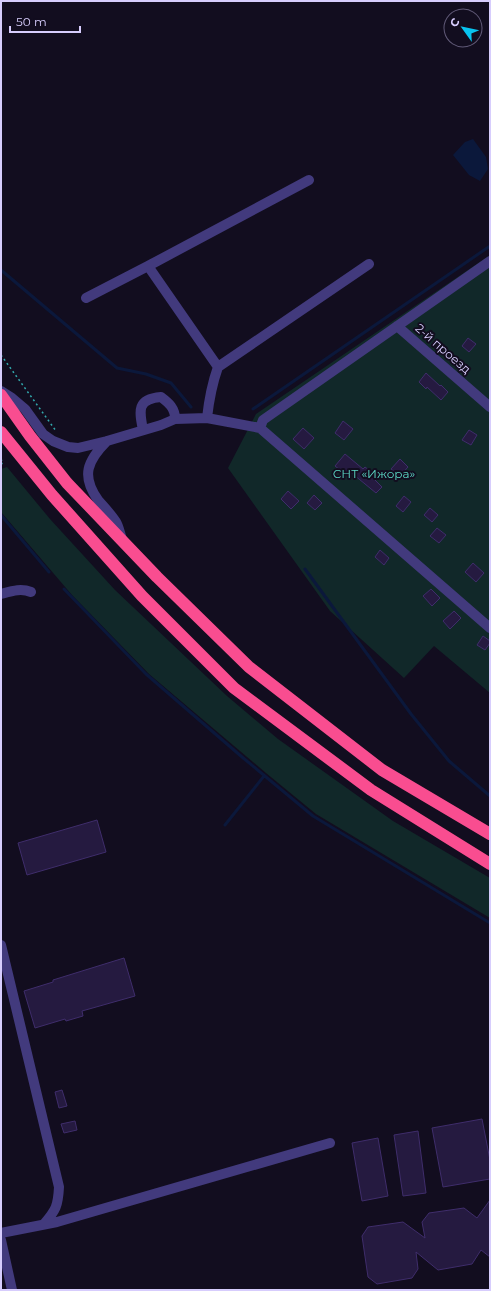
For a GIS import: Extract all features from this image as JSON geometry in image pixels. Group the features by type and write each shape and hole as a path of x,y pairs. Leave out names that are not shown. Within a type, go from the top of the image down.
{"highway":[{"path":"1,396 66,483 249,667 382,770 490,834"},
{"path":"1,432 52,495 142,596 234,688 371,790 490,864"}],"street":[{"path":"86,298 309,180"},
{"path":"260,428 263,420 474,271 490,262"},
{"path":"207,418 213,380 218,367 369,264"},
{"path":"148,266 218,367"},
{"name":"2-й проезд","path":"397,326 490,407"},
{"path":"1,391 25,409 43,434 60,445 78,448 161,425 175,419 207,418 260,428 490,628"},
{"path":"143,430 140,410 142,404 150,398 161,396 167,401 172,406 175,413 175,419"},
{"path":"107,441 93,456 88,470 88,479 98,500 116,522 123,542"},
{"path":"1,594 17,590 32,592"},
{"path":"1,945 60,1187 58,1203 55,1211 44,1224"},
{"path":"1,1233 65,1220 330,1143"},
{"path":"1,1240 12,1290"}],"path":[{"path":"1,355 50,423 59,433"},
{"path":"1,459 4,463 1,464"}],"green space":[{"name":"СНТ «Ижора»","path":"490,255 490,693 434,646 404,678 330,611 228,468 256,414"},
{"path":"7,467 50,519 115,590 227,696 278,739 393,821 490,878 490,918 316,814 149,674 72,595 1,512 1,469"}],"water":[{"path":"473,139 486,157 488,169 480,181 469,175 453,155 465,142"}],"building":[{"path":"468,338 476,344 469,352 462,346"},
{"path":"426,373 448,392 441,400 419,382"},
{"path":"343,421 353,429 344,440 335,433"},
{"path":"303,428 314,438 304,449 293,439"},
{"path":"469,430 477,435 471,445 462,440"},
{"path":"345,454 363,469 365,467 374,474 372,477 382,487 376,493 348,470 345,474 335,466"},
{"path":"400,459 408,467 400,476 391,469"},
{"path":"288,491 299,501 291,509 281,499"},
{"path":"314,495 322,503 315,510 307,503"},
{"path":"404,496 411,502 403,512 396,506"},
{"path":"430,508 438,515 432,522 424,515"},
{"path":"437,528 446,535 439,543 430,536"},
{"path":"380,550 389,558 384,565 375,557"},
{"path":"473,563 484,573 476,582 465,572"},
{"path":"431,589 440,598 432,606 423,596"},
{"path":"454,611 461,618 450,629 443,621"},
{"path":"483,636 490,641 485,650 477,645"},
{"path":"97,820 106,852 27,875 18,843"},
{"path":"124,958 135,996 82,1011 83,1016 66,1021 65,1019 35,1028 24,991 53,982 53,980"},
{"path":"62,1090 67,1106 59,1108 55,1092"},
{"path":"482,1119 490,1160 490,1179 443,1187 432,1128"},
{"path":"75,1121 77,1130 64,1133 61,1124"},
{"path":"418,1131 426,1193 403,1196 394,1135"},
{"path":"378,1138 388,1196 362,1201 352,1143"},
{"path":"490,1200 490,1257 481,1250 472,1264 438,1270 416,1252 418,1269 412,1278 377,1284 368,1277 362,1236 368,1227 403,1222 425,1238 422,1222 429,1213 464,1208 477,1218"}],"waterway":[{"path":"253,409 490,246"},
{"path":"1,270 117,368 146,374 171,383 191,407"},
{"path":"1,515 49,572"},
{"path":"305,569 411,714 449,761 490,796"},
{"path":"64,589 146,674 313,816 490,923"},
{"path":"225,825 264,776"}]}
